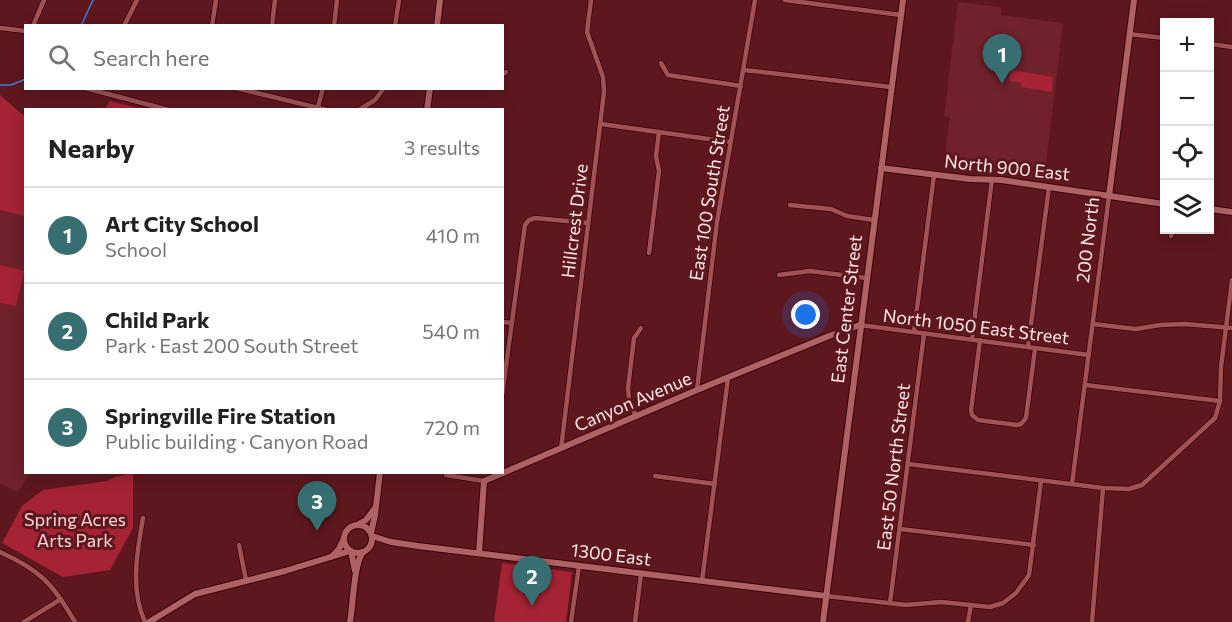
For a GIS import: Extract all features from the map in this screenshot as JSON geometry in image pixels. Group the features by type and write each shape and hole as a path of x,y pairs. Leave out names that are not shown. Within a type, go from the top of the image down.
{"street":[{"path":"34,24 44,0"},
{"path":"125,24 137,0"},
{"path":"212,24 216,0"},
{"path":"272,24 275,0"},
{"path":"334,24 337,0"},
{"path":"395,24 399,0"},
{"path":"437,24 440,0"},
{"name":"Hillcrest Drive","path":"561,449 601,124 603,77 587,32 591,0"},
{"name":"East 100 South Street","path":"697,390 717,222 754,0"},
{"path":"785,0 901,15"},
{"name":"East Center Street","path":"823,622 903,0"},
{"name":"200 North","path":"1072,484 1134,0"},
{"path":"0,28 24,31"},
{"path":"1129,34 1160,38"},
{"path":"1214,45 1232,47"},
{"path":"661,63 668,75 741,86"},
{"path":"744,70 891,87"},
{"path":"93,90 161,108"},
{"path":"318,107 322,90"},
{"path":"362,108 375,100 382,90"},
{"path":"427,108 430,90"},
{"path":"260,91 321,108"},
{"path":"601,124 730,142"},
{"path":"649,253 659,171 656,156 659,132"},
{"name":"North 900 East","path":"881,168 992,179 1160,203"},
{"path":"914,332 934,175"},
{"path":"972,339 992,179"},
{"path":"1028,347 1050,187"},
{"path":"790,206 831,208 847,216 874,220"},
{"path":"1214,210 1232,212"},
{"path":"504,381 525,225 529,220 535,218 588,224"},
{"path":"779,275 810,271 866,278"},
{"path":"908,464 1103,488 1138,487 1215,418 1220,401 1221,367 1229,327 1232,280"},
{"path":"504,322 512,323"},
{"path":"1093,324 1136,329 1185,324 1229,327"},
{"name":"Canyon Avenue","path":"504,473 697,390 860,325"},
{"name":"North 1050 East Street","path":"860,325 1089,355"},
{"path":"636,417 627,388 634,338 641,328"},
{"name":"East 50 North Street","path":"890,603 924,333"},
{"path":"980,340 970,410 978,420 1021,424 1026,418 1035,349"},
{"path":"702,581 728,378"},
{"path":"1085,385 1220,401"},
{"path":"350,622 359,558 370,545 380,474"},
{"path":"446,474 484,482 479,552"},
{"name":"Canyon Avenue","path":"484,482 503,474"},
{"path":"655,476 715,484"},
{"path":"826,596 919,605 940,602 994,606 1024,585 1029,574 1041,481"},
{"path":"1092,622 1103,488"},
{"path":"332,557 339,549 347,530 366,520 375,507"},
{"path":"143,518 137,572 137,601 147,622 195,594 351,551 364,551"},
{"path":"357,525 365,527 371,534"},
{"path":"900,529 1034,545"},
{"name":"1300 East","path":"371,534 391,542 826,596"},
{"path":"344,538 345,545 351,551 356,575"},
{"name":"1300 East","path":"364,551 375,545 391,542"},
{"path":"239,545 246,580"},
{"path":"0,552 34,569 61,599 75,622"},
{"path":"332,557 345,560 353,566"},
{"path":"571,622 579,566"},
{"path":"635,622 641,574"},
{"path":"24,622 61,599"},
{"path":"968,622 970,605"}],"shaded area":[{"path":"958,2 1001,7 1001,15 1063,23 1044,180 943,167 950,117 944,116"},
{"path":"0,210 24,216 24,474 29,474 18,492 0,484"}],"green space":[{"path":"1011,70 1053,77 1052,92 1021,87 1021,83 1009,81"},
{"path":"0,95 24,116 24,216 0,210"},
{"path":"110,101 138,108 106,108"},
{"path":"0,265 24,271 16,306 0,303"},
{"name":"Spring Acres Arts Park","path":"133,474 133,528 110,570 63,577 2,543 22,506 43,490 107,481"},
{"path":"502,563 572,572 566,622 494,622"}],"waterway":[{"path":"82,24 93,0"},
{"path":"0,85 11,85 24,80"}],"place":[{"name":"Art City School","path":"1002,84"},
{"name":"Springville Fire Station","path":"317,531"},
{"name":"Child Park","path":"532,606"}]}
